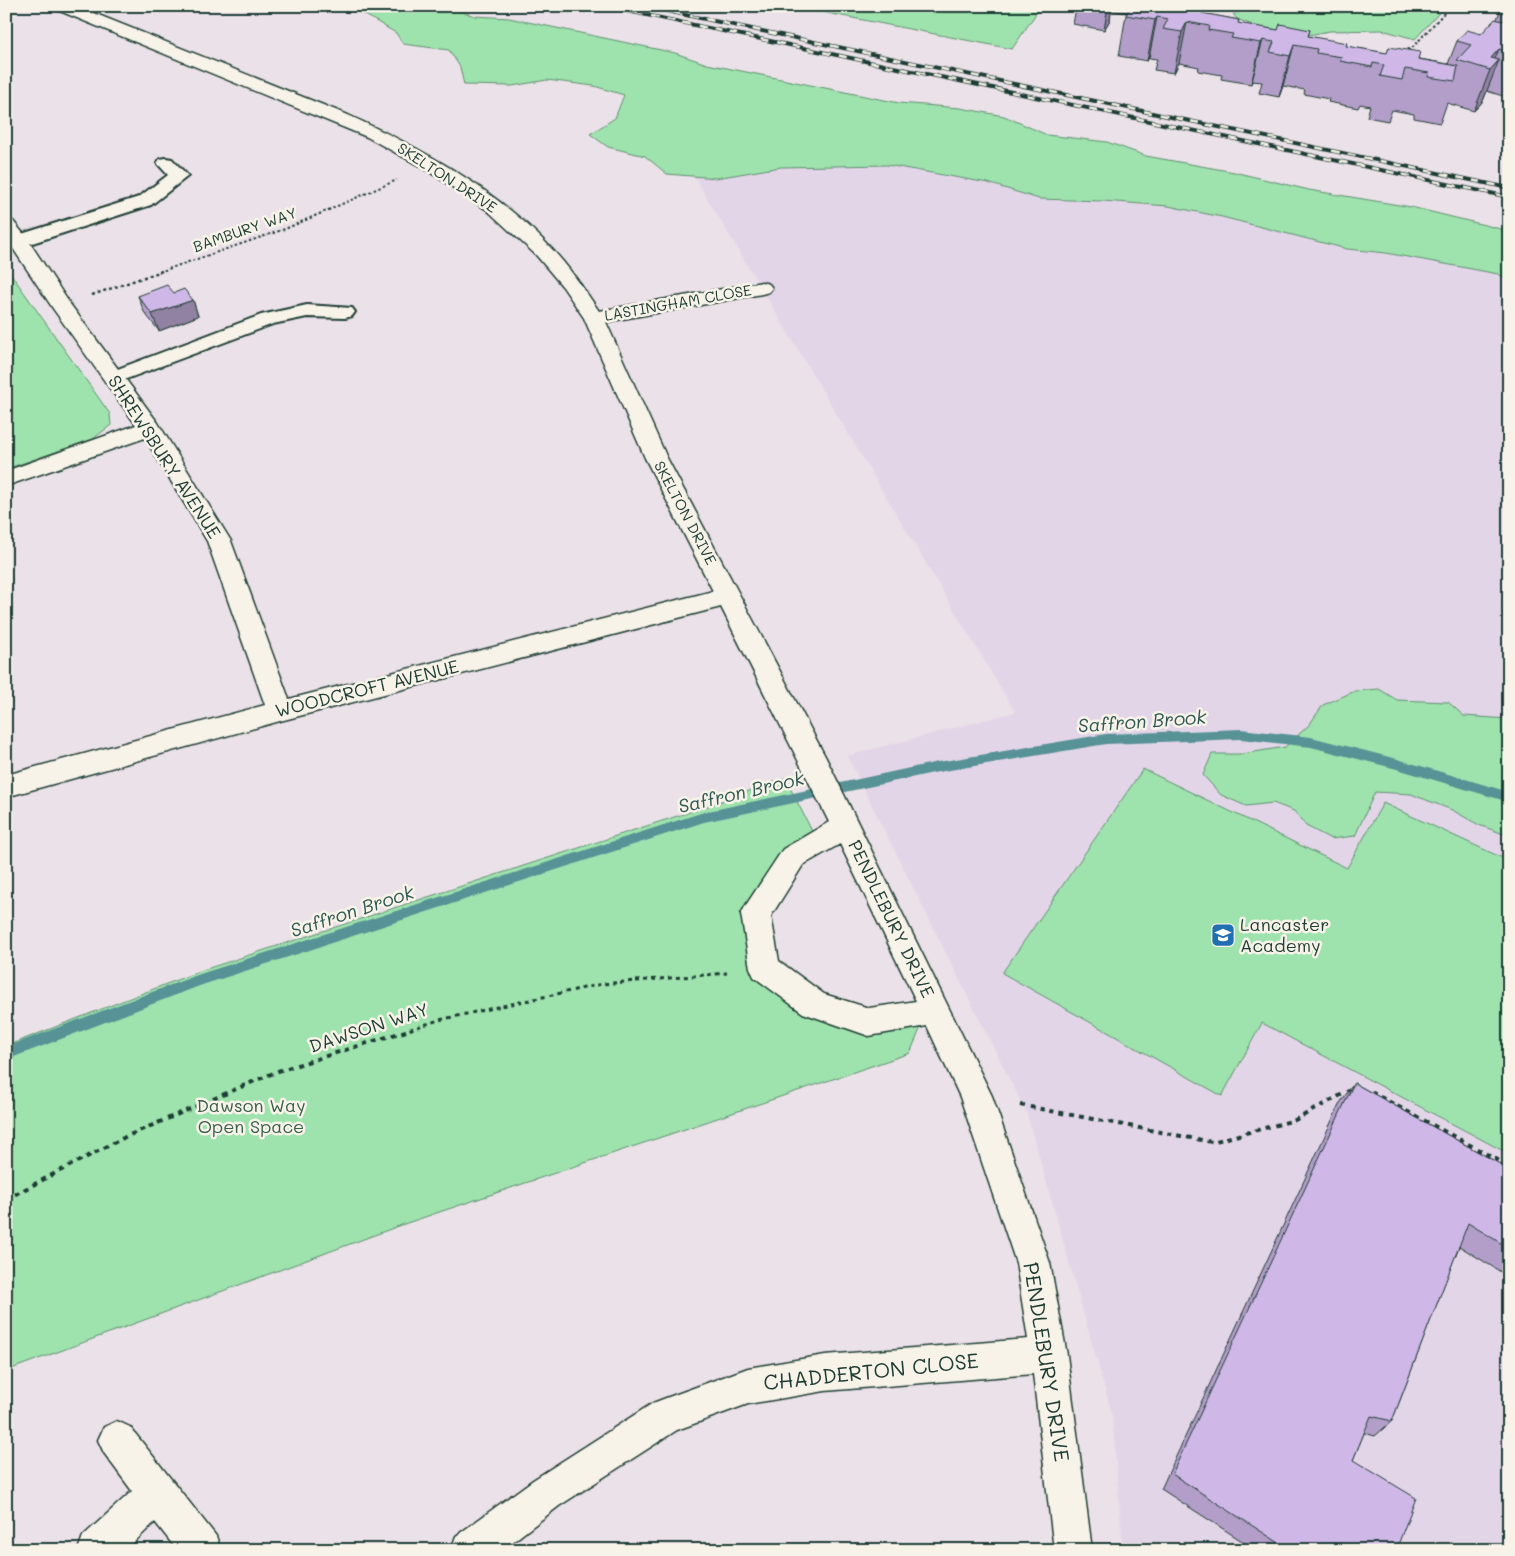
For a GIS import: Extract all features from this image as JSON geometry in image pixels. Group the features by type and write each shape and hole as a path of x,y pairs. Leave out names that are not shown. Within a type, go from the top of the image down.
{"street":[{"name":"SKELTON DRIVE","path":"61,6 373,133 432,165 494,206 543,251 570,283 594,318 656,458 728,596"},
{"name":"SHREWSBURY AVENUE","path":"10,231 61,306 150,428 219,541 280,711"},
{"name":"LASTINGHAM CLOSE","path":"594,318 762,288"},
{"path":"6,479 150,428"},
{"name":"WOODCROFT AVENUE","path":"6,786 280,711 728,596"},
{"name":"PENDLEBURY DRIVE","path":"728,596 812,758 976,1096 1032,1263 1049,1355 1073,1550"},
{"name":"PENDLEBURY DRIVE","path":"845,828 793,857 756,914 765,968 814,1004 869,1022 936,1011"},
{"name":"CHADDERTON CLOSE","path":"470,1550 546,1493 666,1416 748,1386 825,1373 1049,1355"},
{"path":"117,1440 202,1550"},
{"path":"97,1550 157,1494"}],"lane":[{"path":"10,231 144,201 179,176 166,163"},
{"path":"114,378 268,319 307,311 345,312"}],"path":[{"path":"1197,7 1211,6"},
{"path":"1398,54 1413,47 1444,13 1437,6"},
{"name":"BAMBURY WAY","path":"61,306 293,226 432,165"},
{"name":"DAWSON WAY","path":"6,1199 125,1137 278,1071 439,1020 602,984 765,968"},
{"path":"976,1096 1212,1142 1294,1120 1358,1086"},
{"path":"1366,1090 1509,1166"}],"shaded area":[{"name":"Lancaster Academy","path":"669,114 1302,225 1509,272 1509,1550 1123,1550 1112,1414 1027,1114 847,756 1015,712 691,171"}],"green space":[{"path":"350,6 444,6 475,16 509,18 675,53 707,64 899,103 960,108 1004,116 1047,135 1107,142 1146,156 1234,172 1309,190 1411,207 1509,231 1509,280 1498,274 1386,253 1347,249 1222,217 1168,206 1039,199 988,183 887,165 781,167 716,178 667,174 645,156 608,147 590,134 615,118 624,95 594,86 547,80 512,86 464,85 460,67 449,50 403,44 396,33"},
{"path":"791,6 1041,6 1012,49"},
{"path":"1244,6 1413,6 1439,13 1415,39 1382,30 1330,31 1303,36 1260,28 1237,19 1233,14 1248,10"},
{"path":"6,267 110,414 111,425 93,439 6,469"},
{"path":"1379,689 1397,700 1448,702 1464,716 1509,719 1509,836 1479,825 1452,810 1411,794 1375,792 1355,836 1331,839 1306,826 1294,811 1273,803 1246,806 1221,795 1203,775 1212,754 1242,754 1285,747 1309,725 1323,705 1355,691"},
{"path":"1143,769 1347,868 1383,803 1509,861 1509,1154 1262,1023 1222,1096 1002,973"},
{"name":"Dawson Way Open Space","path":"785,778 812,831 789,857 753,913 759,970 810,1009 924,1020 910,1053 407,1223 6,1371 6,1046 200,971 702,808"}],"building":[{"path":"1131,6 1173,8 1174,6 1197,6 1204,8 1202,13 1239,20 1238,23 1278,30 1280,24 1310,30 1308,36 1347,43 1346,46 1387,53 1389,47 1420,52 1418,59 1458,66 1455,81 1428,77 1429,73 1405,69 1402,80 1380,76 1384,65 1373,63 1372,67 1340,61 1342,57 1316,53 1317,49 1294,45 1290,56 1270,52 1274,42 1263,40 1261,43 1231,38 1233,34 1208,30 1209,26 1187,22 1182,32 1163,29 1168,19 1157,17 1155,20 1126,15"},
{"path":"1509,15 1509,38 1506,41 1509,42 1509,52 1499,49 1491,58 1499,60 1490,70 1457,60 1471,45 1457,41 1467,30 1481,34 1495,19 1503,21"},
{"path":"167,285 174,293 184,289 193,300 152,314 138,296"},
{"path":"1354,1083 1509,1169 1509,1248 1468,1223 1392,1421 1371,1416 1353,1460 1416,1498 1396,1550 1290,1550 1172,1474"}],"waterway":[{"name":"Saffron Brook","path":"6,1054 200,980 704,817 938,767 1106,739 1241,734 1311,742 1397,764 1509,797"}],"railway":[{"path":"604,6 1509,197"},
{"path":"643,6 1509,188"}],"place":[{"name":"Lancaster Academy","path":"1223,935"}]}
